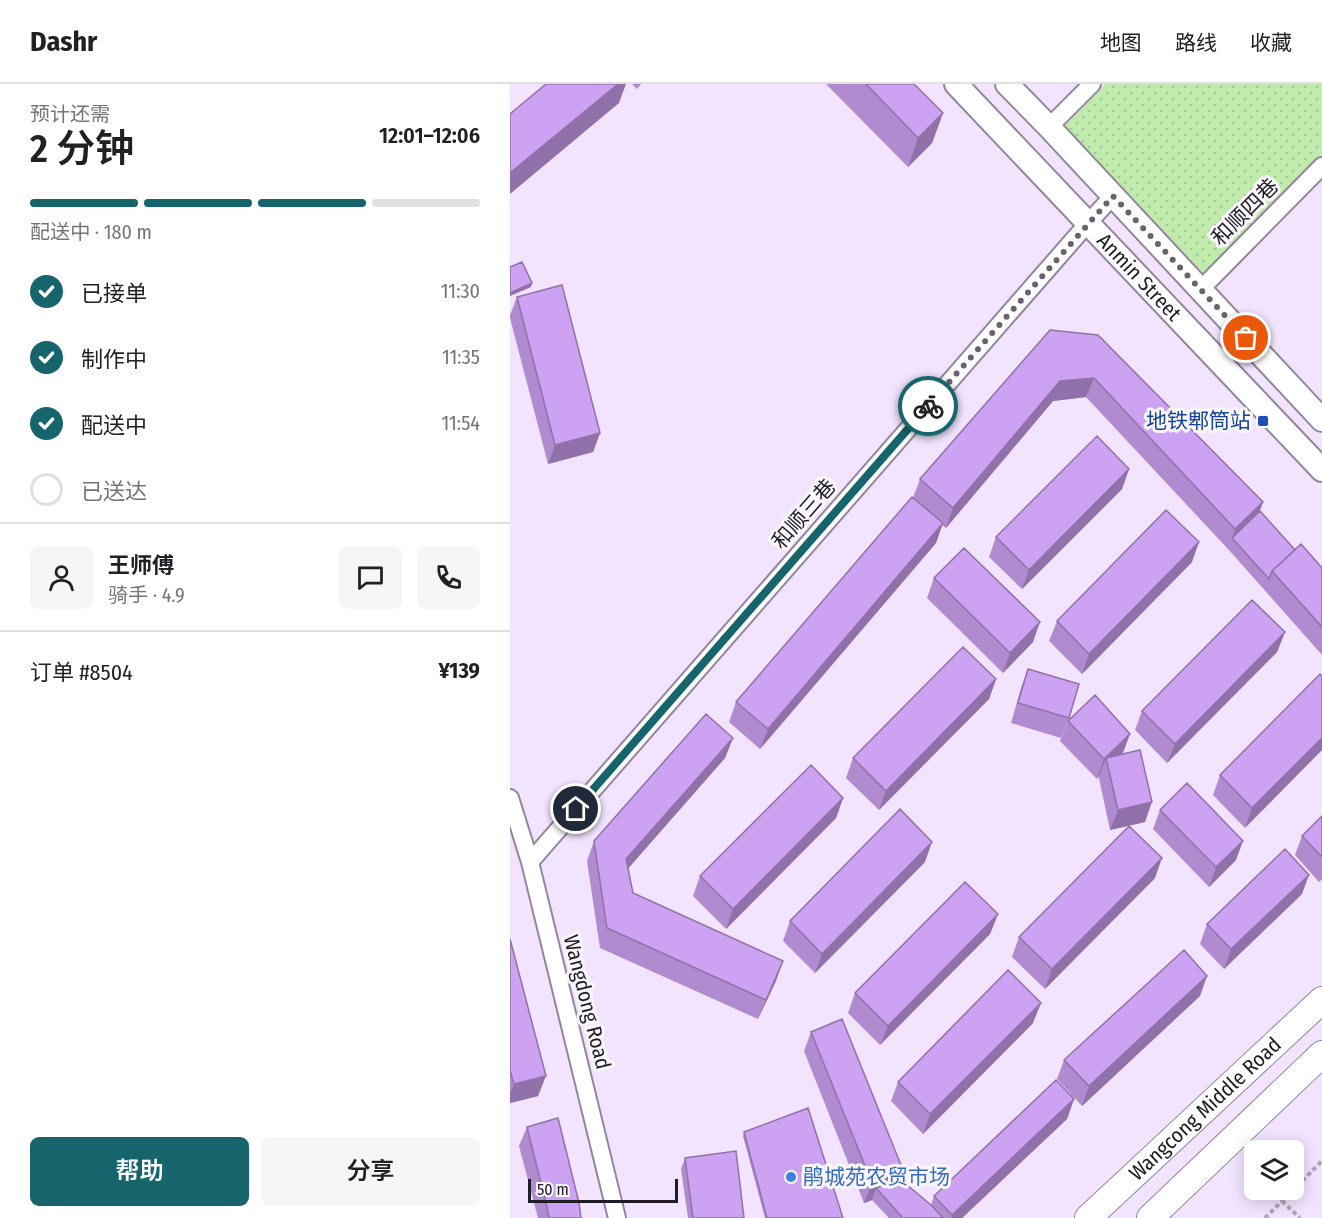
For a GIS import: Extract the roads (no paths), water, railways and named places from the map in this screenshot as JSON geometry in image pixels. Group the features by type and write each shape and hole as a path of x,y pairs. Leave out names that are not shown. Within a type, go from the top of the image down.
{"main road":[{"name":"Anmin Street","path":"956,84 1322,470"},
{"name":"Anmin Street","path":"1007,84 1322,420"},
{"name":"Wangcong Middle Road","path":"1088,1218 1322,1000"},
{"name":"Wangcong Middle Road","path":"1150,1218 1322,1054"}],"street":[{"path":"1049,127 1092,84"},
{"name":"和顺四巷","path":"1201,289 1322,166"},
{"name":"和顺三巷","path":"530,862 1113,196"},
{"name":"Wangdong Road","path":"510,798 530,862 617,1218"}],"place":[{"name":"地铁郫筒站","path":"1263,421"},
{"name":"鹃城苑农贸市场","path":"791,1177"}]}
